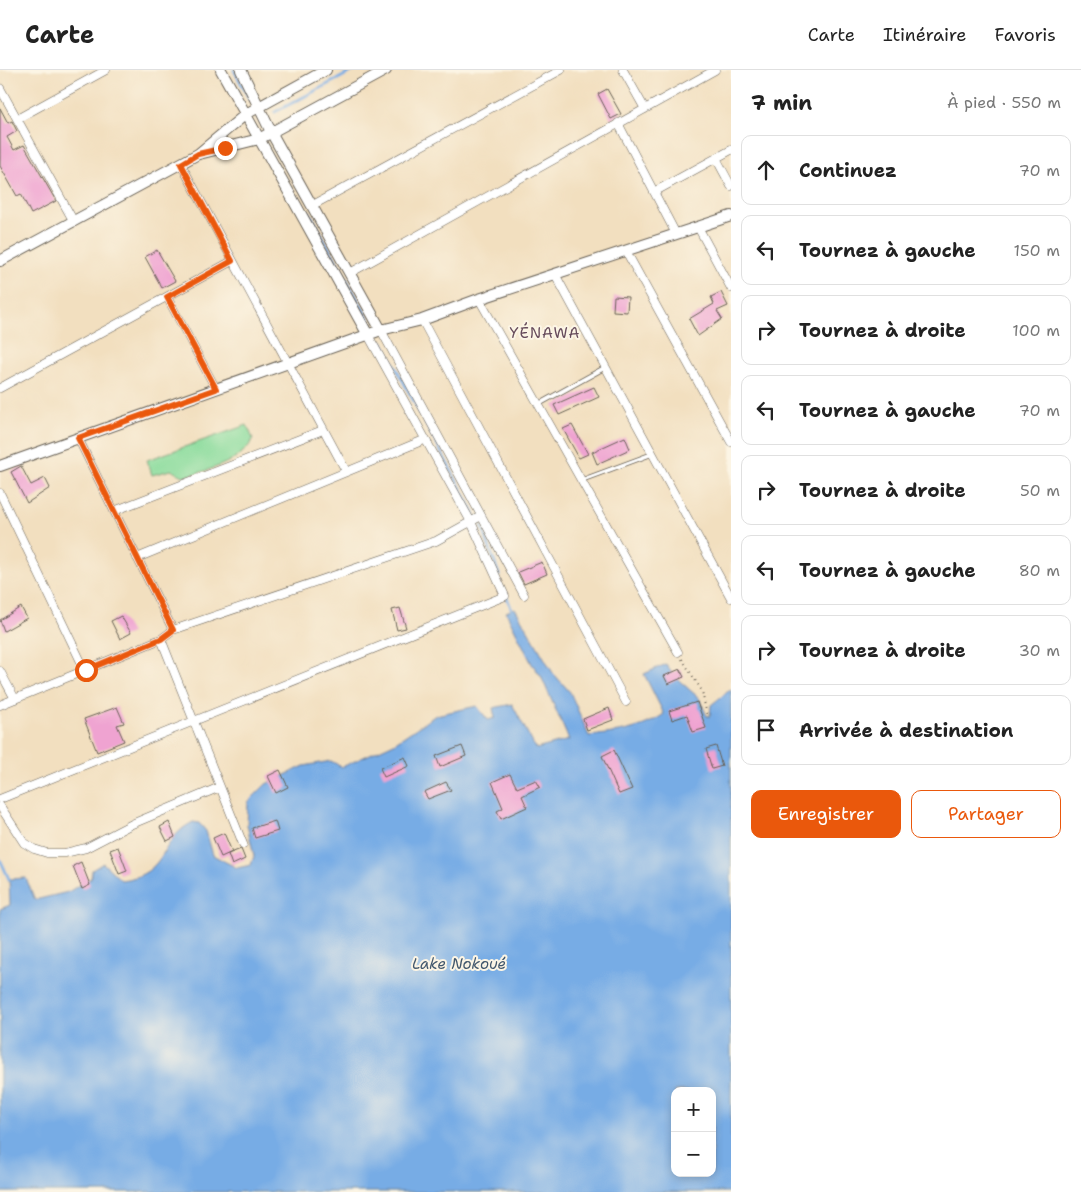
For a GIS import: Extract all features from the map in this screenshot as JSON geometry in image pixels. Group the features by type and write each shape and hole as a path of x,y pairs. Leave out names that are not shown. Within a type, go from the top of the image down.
{"street":[{"path":"17,119 106,70"},
{"path":"0,799 505,596 471,522 221,70"},
{"path":"241,70 271,132 313,205 524,595"},
{"path":"0,261 181,164 198,154 246,114 326,70"},
{"path":"198,154 259,139 386,70"},
{"path":"313,205 561,70"},
{"path":"624,70 646,109"},
{"path":"350,273 715,70"},
{"path":"0,88 74,222"},
{"path":"618,123 676,234"},
{"path":"654,192 731,150"},
{"path":"716,158 731,186"},
{"path":"181,164 286,364 346,471"},
{"path":"0,466 381,330 422,320 479,299 731,216"},
{"path":"698,227 731,288"},
{"path":"626,250 731,442"},
{"path":"0,388 232,261"},
{"path":"554,274 731,598"},
{"path":"167,297 216,389"},
{"path":"479,299 678,652"},
{"path":"422,320 626,702"},
{"path":"114,511 323,430"},
{"path":"78,438 173,630"},
{"path":"137,558 424,440"},
{"path":"0,493 86,670"},
{"path":"0,706 161,639 173,630 436,541 481,516"},
{"path":"161,639 243,844"},
{"path":"0,671 15,699"},
{"path":"0,806 24,843 34,849 47,853 65,853 86,848 132,824 220,787"}],"lane":[{"path":"539,404 606,367"},
{"path":"581,480 652,454"}],"path":[{"path":"678,652 702,691 707,716"}],"green space":[{"path":"247,425 253,439 242,453 226,463 190,475 183,476 171,470 152,475 147,460"}],"water":[{"name":"Lake Nokoué","path":"515,608 553,673 570,692 589,736 638,727 664,714 644,674 666,664 673,675 699,698 707,716 710,716 711,705 731,689 731,1192 0,1192 0,909 10,905 9,879 26,878 35,900 68,892 91,878 92,870 103,863 121,880 136,877 148,871 156,864 174,838 182,829 193,822 199,823 206,831 213,855 237,868 251,865 254,856 247,825 248,802 266,784 304,766 331,761 342,767 394,743 436,715 477,706 488,720 495,718 493,708 512,704 536,749 569,740 541,676 532,664 506,612"}],"building":[{"path":"607,89 621,114 611,119 598,94"},
{"path":"0,108 8,123 12,121 17,131 7,137 14,150 24,145 56,201 31,214 21,194 17,196 0,166"},
{"path":"157,250 175,281 162,288 145,257"},
{"path":"721,292 728,306 717,311 722,319 698,336 689,319 714,304 711,297"},
{"path":"614,296 628,297 627,312 613,311"},
{"path":"594,387 599,397 559,415 554,405"},
{"path":"572,425 588,454 579,458 563,429"},
{"path":"625,437 630,449 597,464 592,452"},
{"path":"21,466 31,485 45,478 50,488 27,503 11,472"},
{"path":"542,562 547,574 524,584 518,572"},
{"path":"21,607 27,618 4,631 0,620"},
{"path":"400,608 406,628 397,630 392,610"},
{"path":"121,616 131,633 120,639 111,621"},
{"path":"680,669 684,677 668,684 664,676"},
{"path":"697,702 706,728 693,732 687,715 672,720 669,711"},
{"path":"117,707 124,723 117,725 124,741 97,752 84,719"},
{"path":"609,708 613,720 587,730 583,719"},
{"path":"462,746 466,756 440,767 436,756"},
{"path":"716,746 722,766 712,769 706,749"},
{"path":"614,750 632,789 619,794 602,756"},
{"path":"405,757 409,766 384,777 380,768"},
{"path":"280,770 288,787 276,793 268,776"},
{"path":"510,774 517,788 536,780 540,787 522,796 527,807 501,819 497,811 503,808 492,782"},
{"path":"446,782 451,790 428,799 424,792"},
{"path":"275,821 278,831 255,838 252,828"},
{"path":"169,822 175,837 167,841 160,827"},
{"path":"224,833 232,852 221,857 213,838"},
{"path":"118,847 127,871 119,874 110,850"},
{"path":"241,849 245,859 232,865 228,854"},
{"path":"81,862 90,885 82,889 73,866"}],"waterway":[{"path":"234,70 249,98"},
{"path":"275,112 355,70"},
{"path":"309,212 374,329"},
{"path":"382,342 475,515"},
{"path":"482,526 499,575"},
{"path":"506,595 513,613"},
{"path":"0,859 9,879"}],"district":[{"name":"YÉNAWA","path":"545,333"}],"route":[{"path":"86,670 161,639 173,630 78,438 216,389 167,297 232,261 181,164 198,154 225,148"}]}
